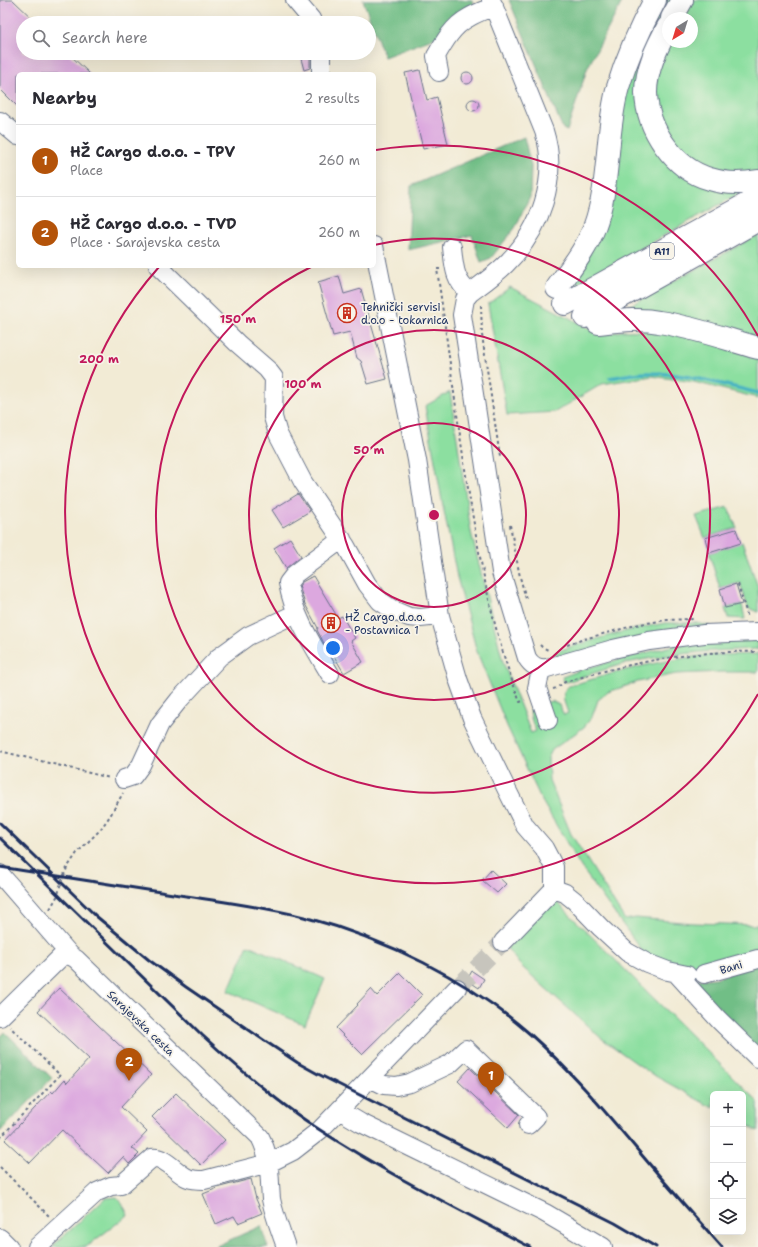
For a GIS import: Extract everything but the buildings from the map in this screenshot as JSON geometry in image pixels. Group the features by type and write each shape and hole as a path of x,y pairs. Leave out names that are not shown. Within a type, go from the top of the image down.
{"highway":[{"name":"A11","path":"655,0 631,50 618,88 612,116 601,203 594,229 580,254 561,296 758,198"},
{"path":"675,12 682,0"},
{"path":"662,40 649,71 646,93 649,114 659,138 672,155 688,168 709,179 730,183 758,181"},
{"name":"A11","path":"758,220 591,320 635,320 659,322 696,330 758,348"}],"street":[{"path":"295,0 308,16"},
{"path":"439,72 436,56 446,39 467,18 493,3 544,130 548,144 548,186 540,215 533,230 526,241 475,297 466,299 462,315 501,572 530,664 541,669 553,667 612,649 649,641 754,628"},
{"path":"321,60 321,72"},
{"path":"0,121 16,134"},
{"path":"452,247 459,282 475,297"},
{"path":"376,255 417,460 440,616 458,679 472,718 525,826 544,848 554,867 554,889 503,942"},
{"path":"160,268 237,343 267,369 274,378 273,417 278,434 303,482 342,539 367,584 380,601 409,618 440,616"},
{"path":"330,674 302,626 290,596 288,583 295,574 342,539"},
{"path":"126,778 133,776 141,765 160,724 179,700 219,657 248,636 297,613"},
{"path":"541,669 537,688 548,720"},
{"name":"Sarajevska cesta","path":"0,874 72,956 260,1137 266,1148 269,1163 272,1200 286,1247"},
{"path":"554,889 565,893 575,900 601,928 627,952 647,963 689,974 719,1020 758,1058"},
{"path":"2,1020 60,958 65,955 72,956"},
{"name":"Bani","path":"689,974 758,958"},
{"path":"38,1247 97,1192 111,1186 121,1185 152,1158 157,1157 181,1175 189,1179 204,1180 269,1163 293,1151 320,1130 457,988"},
{"path":"370,1078 384,1085 390,1086 410,1083 450,1064 466,1049 536,1117 528,1125"},
{"path":"339,1110 361,1123 545,1213 603,1247"},
{"path":"0,1238 9,1247"}],"path":[{"path":"475,297 500,458"},
{"path":"510,522 520,577 526,599"},
{"path":"738,584 754,628"},
{"path":"564,646 640,624 667,620 700,620"},
{"path":"539,643 542,647 551,651"},
{"path":"553,690 558,688 560,684 603,670 650,660 696,653 726,651 758,652"},
{"path":"0,751 106,778 126,778 113,810 100,830 77,853 67,868 61,882 58,895 44,924"},
{"path":"0,1138 60,1075 2,1020"},
{"path":"0,1167 59,1227"}],"green space":[{"path":"363,0 472,0 480,21 384,57 376,35 376,16 369,16"},
{"path":"509,0 623,0 587,69 567,131 563,129"},
{"path":"661,0 675,0 669,12 662,12 651,138 740,193 563,292 583,263 624,90"},
{"path":"689,0 758,0 758,175 723,176 677,150 655,105 656,73 666,48 698,48 698,12 683,12"},
{"path":"524,137 531,166 530,197 515,228 491,258 481,262 472,235 408,250 411,186"},
{"path":"758,235 758,341 614,314"},
{"path":"510,287 602,335 621,331 651,330 699,339 758,358 758,398 694,382 652,376 602,384 555,412 507,415 488,304"},
{"path":"450,392 471,532 503,662 531,733 536,731 530,712 536,704 552,701 559,705 564,715 568,713 563,695 569,686 617,672 683,658 707,655 758,654 758,672 676,674 638,682 608,692 598,700 592,717 584,727 552,750 548,758 549,780 571,834 625,920 636,918 693,923 758,925 758,954 699,968 690,968 646,956 581,867 542,801 507,726 477,652 457,577 425,406"},
{"path":"728,507 737,528 705,538 696,516"},
{"path":"742,542 758,587 758,612 748,608 740,583 720,589 709,553"},
{"path":"742,604 745,619 728,618 725,608"},
{"path":"665,623 697,623 710,626 555,659 555,653 571,647 635,629"},
{"path":"758,640 758,649 670,655 622,664 567,682 564,681 562,677 586,668 672,646 688,643"},
{"path":"552,900 556,901 758,1102 758,1131 746,1125 746,1091 710,1091 710,1106 650,1073 601,1038 520,965 507,948"},
{"path":"248,945 325,979 305,1025 228,991"},
{"path":"758,964 758,1055 686,981 716,978"},
{"path":"5,1032 52,1078 0,1132 0,1037"},
{"path":"117,1197 128,1215 86,1247 52,1247 105,1198"},
{"path":"261,1226 268,1247 214,1247"}],"waterway":[{"path":"610,378 640,373 676,375 758,393"}],"tunnel":[{"path":"457,988 503,942"}],"railway":[{"path":"0,823 96,916 149,960 298,1063 615,1223 656,1247"},
{"path":"0,838 202,1035 274,1097 304,1120 371,1162 530,1247"},
{"path":"0,867 289,913 335,926 365,937 424,963 479,995 530,1034 547,1050 596,1101 722,1247"}],"place":[{"name":"Tehnički servisi d.o.o - tokarnica","path":"347,313"},
{"name":"HŽ Cargo d.o.o. - Postavnica 1","path":"331,623"},
{"name":"HŽ Cargo d.o.o. - TVD","path":"129,1081"},
{"name":"HŽ Cargo d.o.o. - TPV","path":"491,1095"}]}
